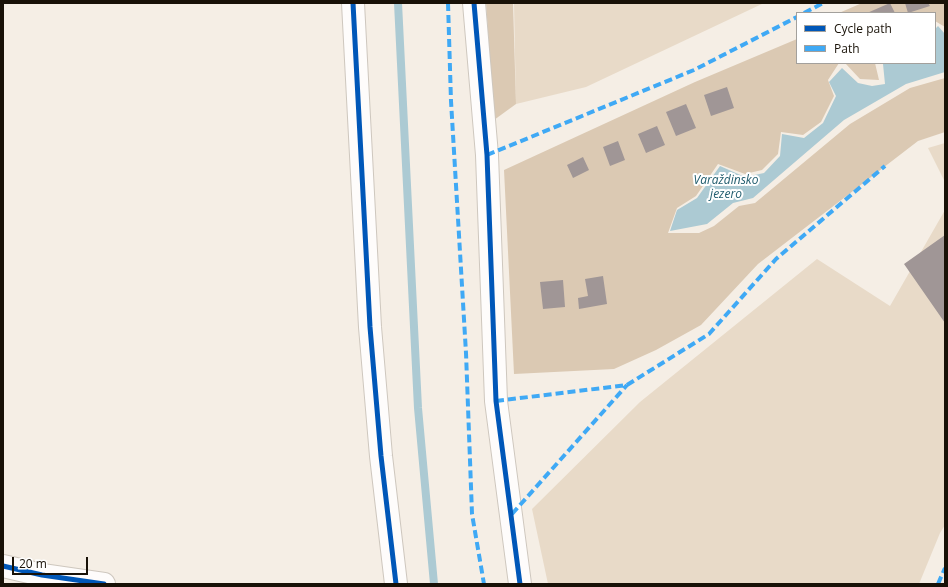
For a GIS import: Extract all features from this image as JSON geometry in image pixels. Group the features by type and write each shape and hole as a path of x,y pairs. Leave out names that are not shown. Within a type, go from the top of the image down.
{"street":[{"path":"353,3 370,327 381,456 396,584"},
{"path":"474,3 487,155 496,401 520,584"},
{"path":"3,566 42,575 104,584"}],"shaded area":[{"path":"486,3 513,3 516,104 494,120"},
{"path":"514,3 764,3 586,87 516,104"},
{"path":"862,3 945,3 945,27 936,22 936,12 841,12"},
{"path":"796,39 796,64 838,64 828,80 834,96 821,122 803,135 781,132 778,154 762,170 745,174 718,164 696,196 677,208 668,233 699,233 714,226 739,206 755,203 850,124 910,88 945,78 945,132 918,141 758,264 701,325 656,350 614,369 514,374 504,170 695,82"},
{"path":"846,64 875,64 879,80 860,79"},
{"path":"945,143 945,182 928,148"},
{"path":"945,210 945,525 940,533 919,584 548,584 532,509 640,402 817,259 890,306"}],"water":[{"name":"Varaždinsko jezero","path":"938,26 945,34 945,72 906,84 844,120 753,198 733,203 707,224 670,231 677,210 697,198 720,166 745,177 764,173 780,156 782,134 804,138 823,123 836,96 829,82 842,68 858,83 872,86 885,84 883,64 936,64 936,28"}],"building":[{"path":"890,3 894,12 869,12"},
{"path":"905,3 928,3 930,6 911,12 908,12"},
{"path":"727,87 734,108 711,116 704,95"},
{"path":"686,104 696,128 676,136 666,112"},
{"path":"657,126 665,145 646,153 638,134"},
{"path":"618,141 625,160 610,166 603,147"},
{"path":"583,157 589,170 573,178 567,165"},
{"path":"945,235 945,323 904,264"},
{"path":"603,276 607,304 579,309 578,298 588,296 585,279"},
{"path":"563,280 565,307 543,309 540,282"}],"waterway":[{"path":"398,3 418,408 434,584"}],"marked path":[{"path":"448,3 451,101 466,353 472,514 484,584"},
{"path":"806,12 823,3"},
{"path":"487,155 694,70 796,18"},
{"path":"496,401 627,385 709,334 776,259 885,166"},
{"path":"512,514 627,385"},
{"path":"938,584 945,568"}],"cycle path":[{"path":"353,3 370,327 381,456 396,584"},
{"path":"474,3 487,155 496,401 520,584"},
{"path":"3,566 42,575 104,584"}]}
